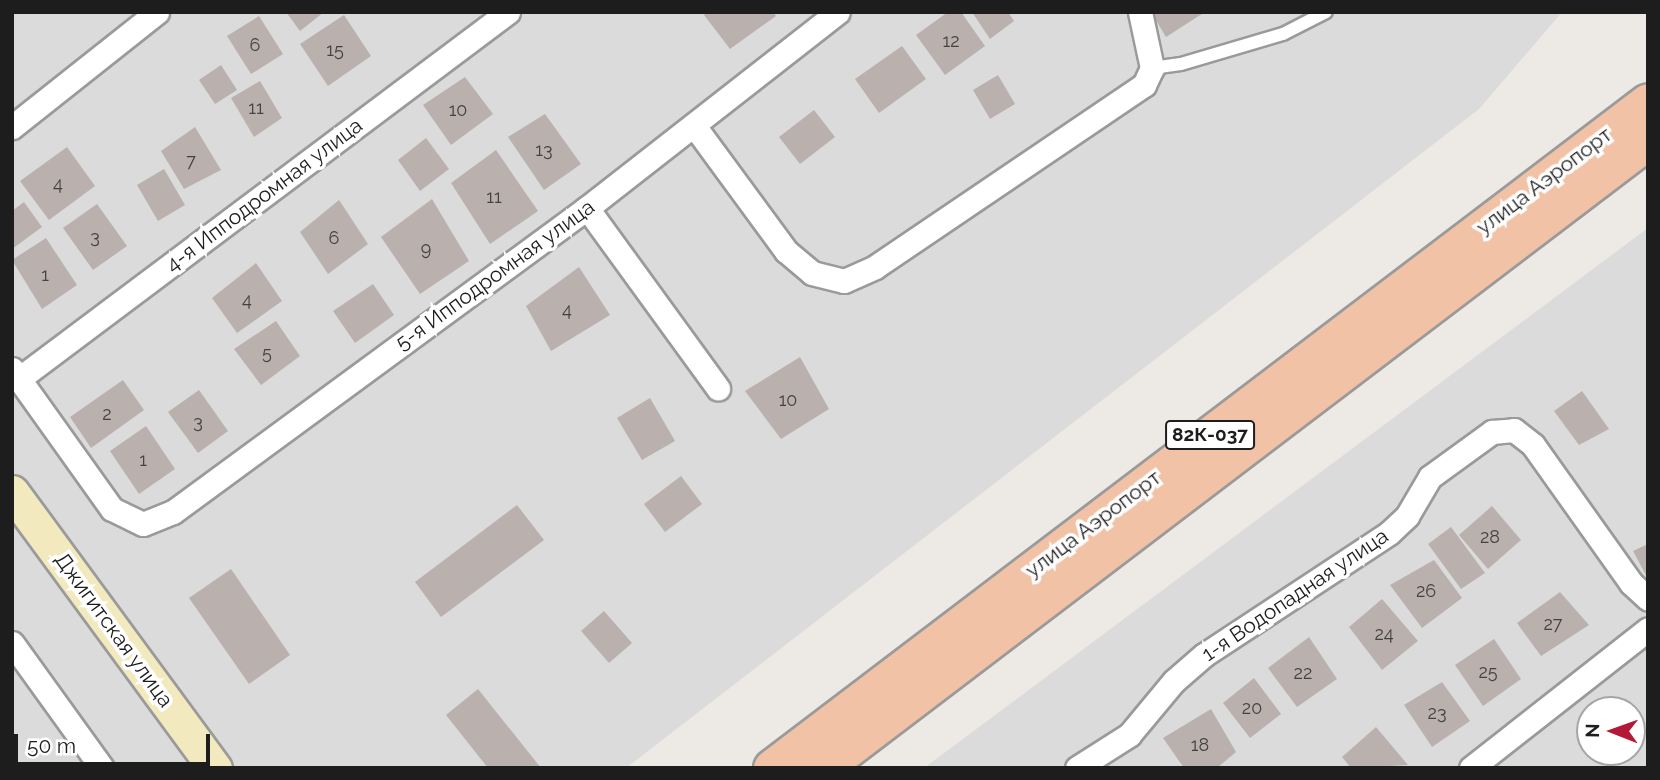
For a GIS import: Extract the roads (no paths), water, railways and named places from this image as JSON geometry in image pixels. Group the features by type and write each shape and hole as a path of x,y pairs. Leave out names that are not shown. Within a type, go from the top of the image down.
{"main road":[{"name":"улица Аэропорт","path":"772,768 1648,102"},
{"name":"улица Аэропорт","path":"822,768 1648,140"}],"street":[{"path":"12,127 157,12"},
{"name":"4-я Ипподромная улица","path":"16,373 508,12"},
{"name":"5-я Ипподромная улица","path":"16,373 112,509 143,524 173,512 695,127 838,12"},
{"path":"695,127 786,251 812,273 844,281 875,267 1144,85 1152,68 1140,12"},
{"path":"587,208 718,388"},
{"name":"1-я Водопадная улица","path":"1077,768 1129,735 1174,681 1204,655 1389,533 1407,516 1430,477 1492,432 1514,429 1533,445 1631,583 1648,599"},
{"name":"Джигитская улица","path":"12,492 215,768"},
{"path":"1477,766 1648,629"},
{"path":"12,643 102,768"}],"lane":[{"path":"1152,68 1181,64 1283,34 1326,12"}]}
